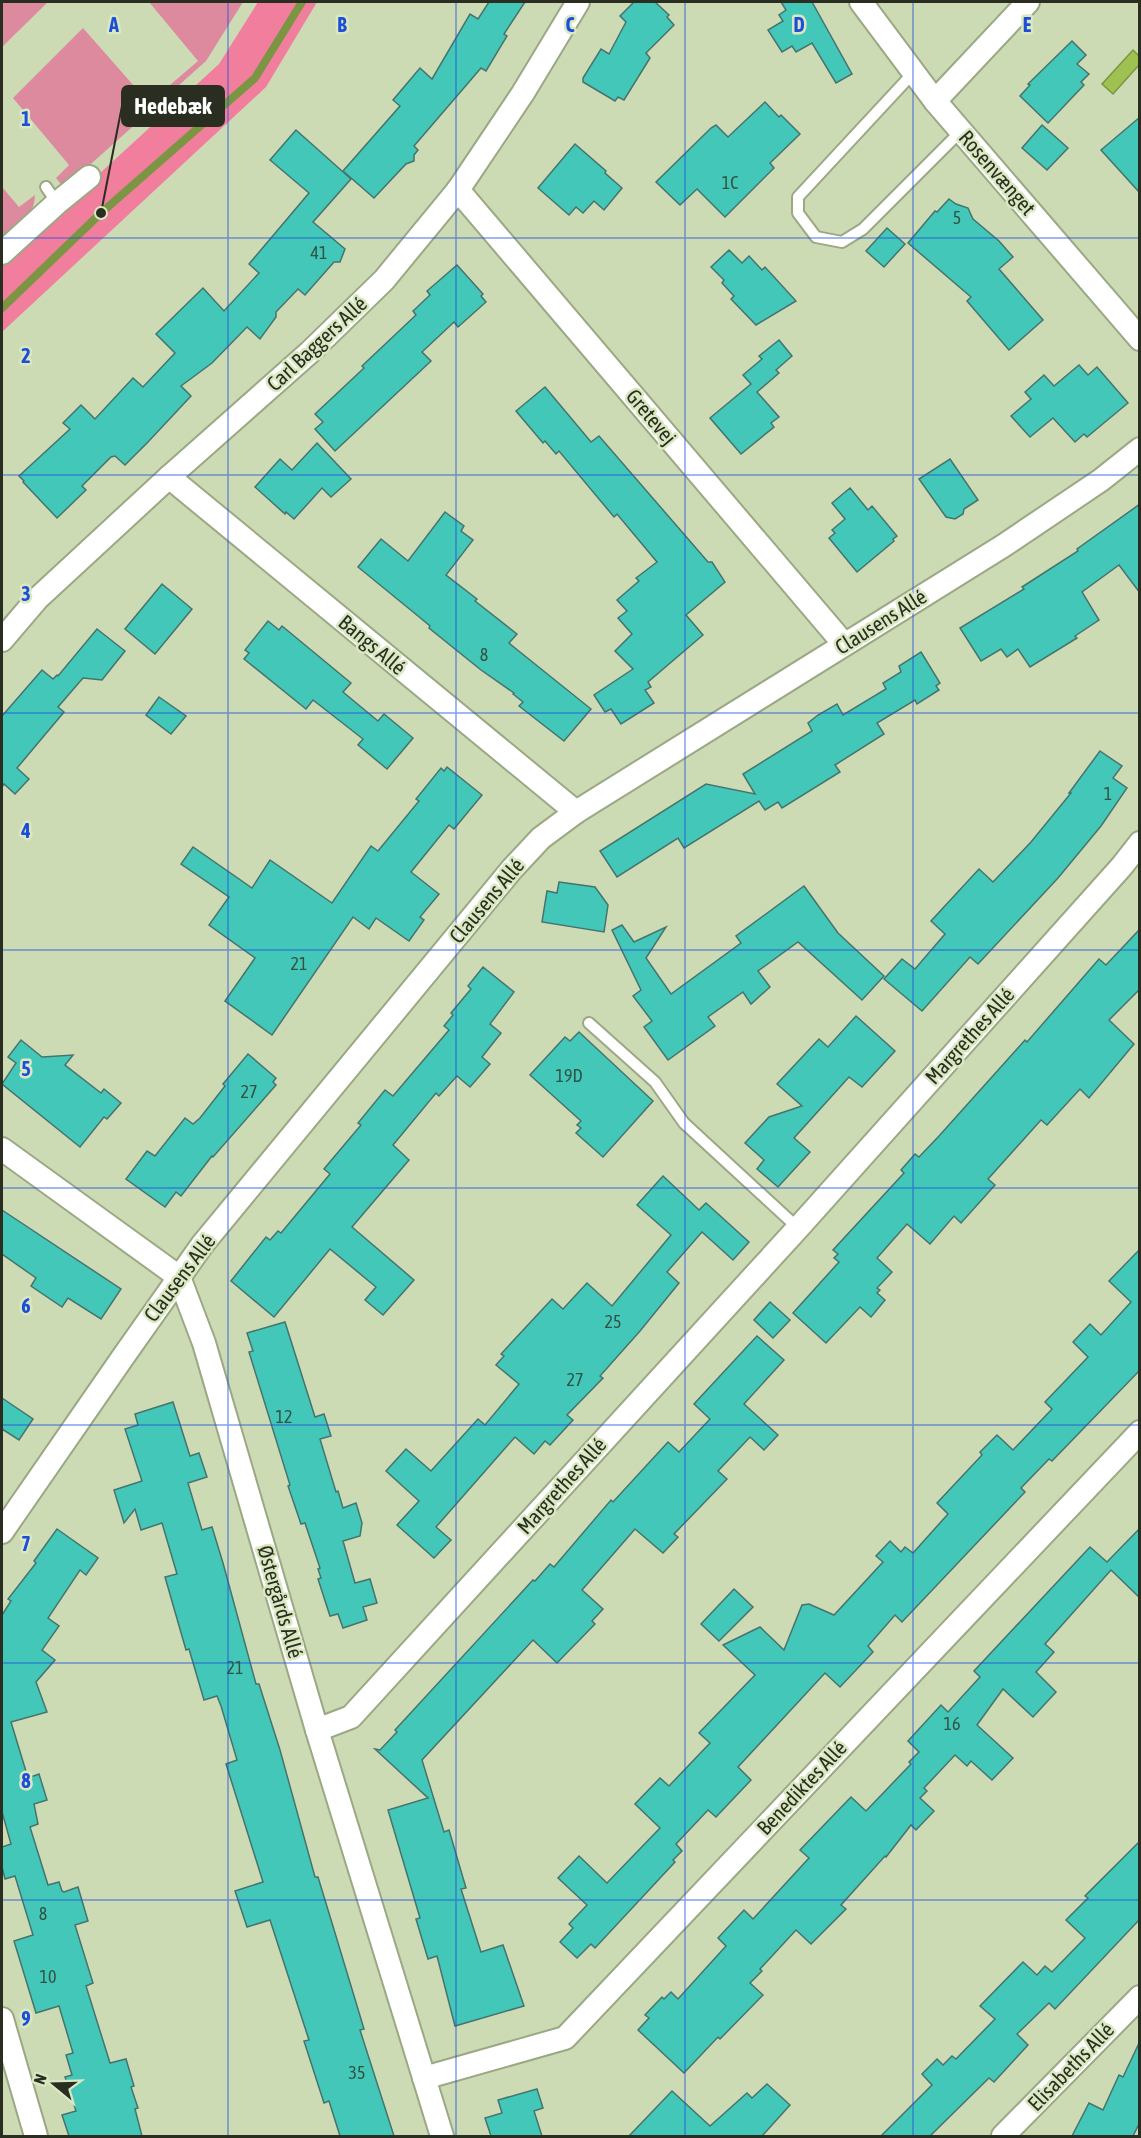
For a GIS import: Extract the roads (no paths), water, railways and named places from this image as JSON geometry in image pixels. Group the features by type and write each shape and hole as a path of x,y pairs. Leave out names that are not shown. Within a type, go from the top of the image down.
{"street":[{"name":"Carl Baggers Allé","path":"2,639 37,599 169,477 310,352 375,288 458,190 523,93 578,2"},
{"name":"Rosenvænget","path":"861,2 935,101 1140,339"},
{"path":"935,101 1028,2"},
{"path":"2,253 52,195 89,177"},
{"name":"Gretevej","path":"458,190 844,644"},
{"name":"Clausens Allé","path":"2,1532 202,1245 512,869 541,838 576,812 1003,546 1101,480 1140,449"},
{"name":"Bangs Allé","path":"169,477 576,812"},
{"name":"Margrethes Allé","path":"317,1730 351,1717 798,1228 1122,866 1140,843"},
{"path":"2,1149 179,1277"},
{"name":"Østergårds Allé","path":"179,1277 204,1343 317,1730 442,2136"},
{"name":"Benediktes Allé","path":"424,2078 565,2038 1140,1432"},
{"name":"Elisabeths Allé","path":"1003,2136 1140,1997"},
{"path":"2,2019 36,2136"}],"lane":[{"path":"914,72 798,197 798,213 816,237 842,242 863,229 961,131"},
{"path":"589,1023 655,1082 684,1123 798,1228"}],"waterway":[{"path":"2,308 101,213 255,78 302,2"}],"place":[{"name":"Hedebæk","path":"101,213"}]}
